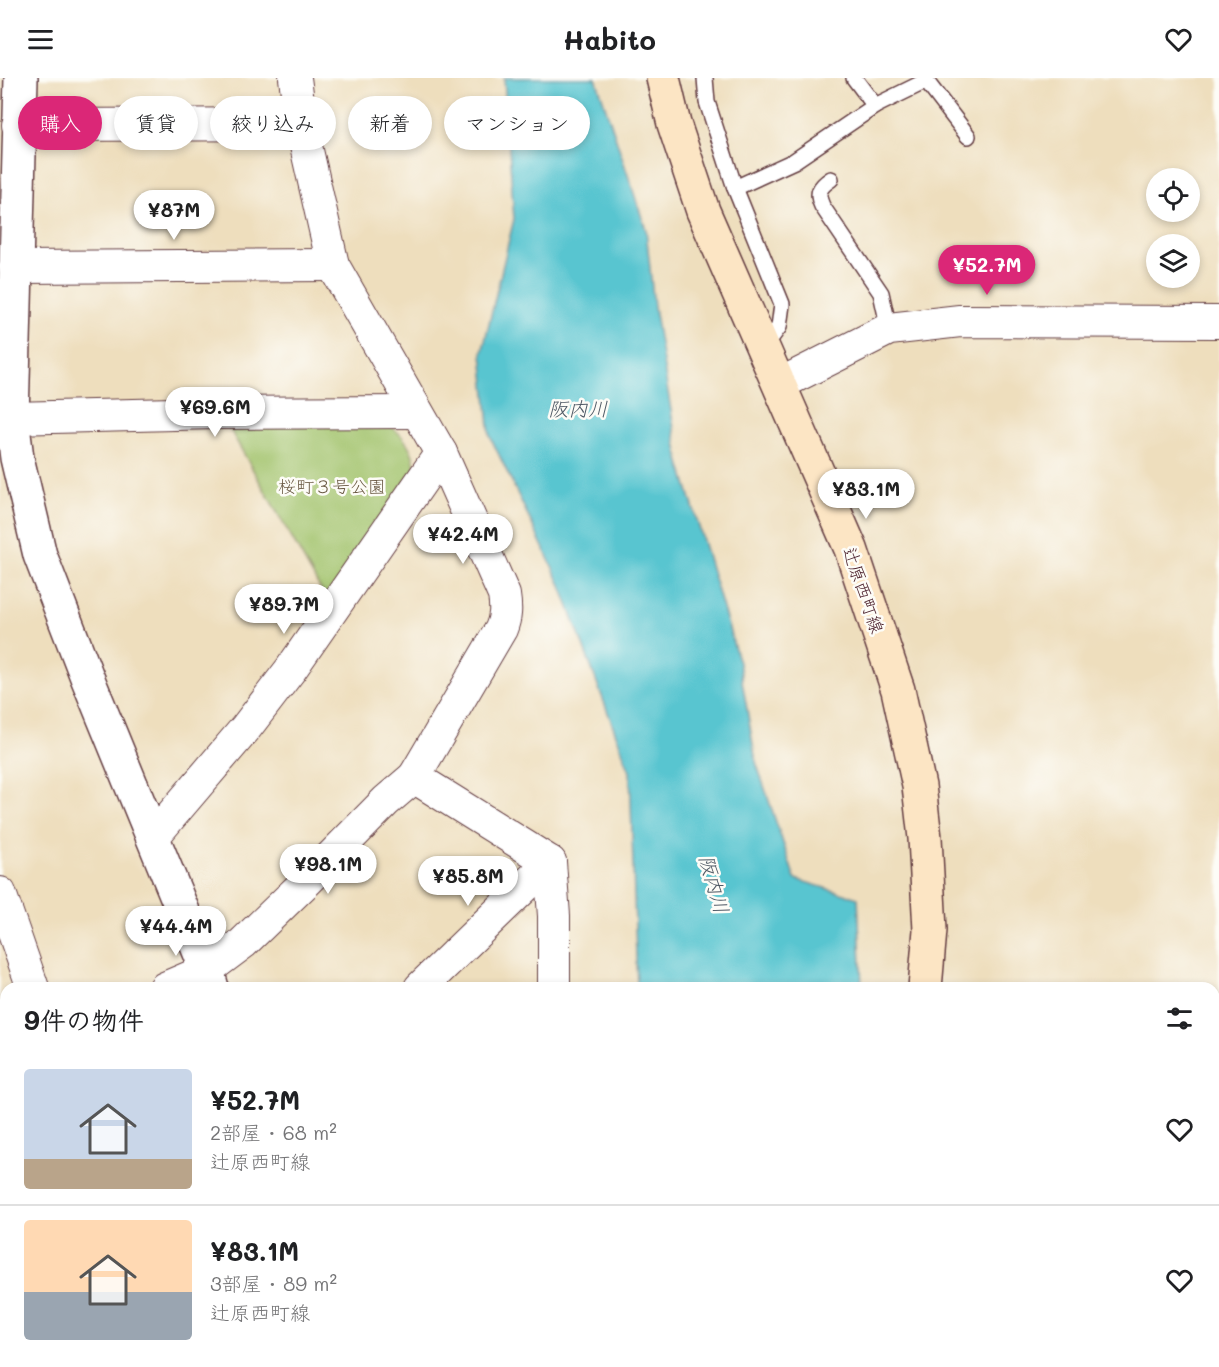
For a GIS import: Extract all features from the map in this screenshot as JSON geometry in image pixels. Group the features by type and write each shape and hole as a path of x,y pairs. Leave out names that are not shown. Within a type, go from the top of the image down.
{"main road":[{"name":"辻原西町線","path":"663,78 674,124 703,211 851,549 898,690 919,786 925,838 930,930 926,982"}],"street":[{"path":"20,96 21,78"},
{"path":"295,78 298,96"},
{"path":"102,125 210,124"},
{"path":"18,125 10,477 209,979 386,801 414,777 501,629 506,616 504,595 441,453 333,265 308,150"},
{"path":"15,267 333,265"},
{"path":"780,384 889,329 960,321 1219,322"},
{"path":"12,418 215,413 417,412"},
{"path":"153,837 245,729 291,669 441,453"},
{"path":"414,777 550,862"},
{"path":"426,982 550,862"},
{"path":"550,862 554,916 554,982"},
{"path":"1,897 31,982"}],"lane":[{"path":"705,78 707,102 735,188 782,304 779,327 763,349"},
{"path":"854,78 875,106"},
{"path":"735,188 794,161 875,106 926,81 968,136"},
{"path":"831,179 818,190 818,198 881,293 889,329"}],"green space":[{"name":"桜町３号公園","path":"388,424 406,442 415,467 328,602 228,426"}],"water":[{"name":"阪内川","path":"504,78 596,78 646,230 654,307 679,459 739,663 756,762 795,879 858,898 862,982 637,982 630,772 560,583 490,436 482,353 514,219 509,150 590,150 590,96 505,96"}]}
